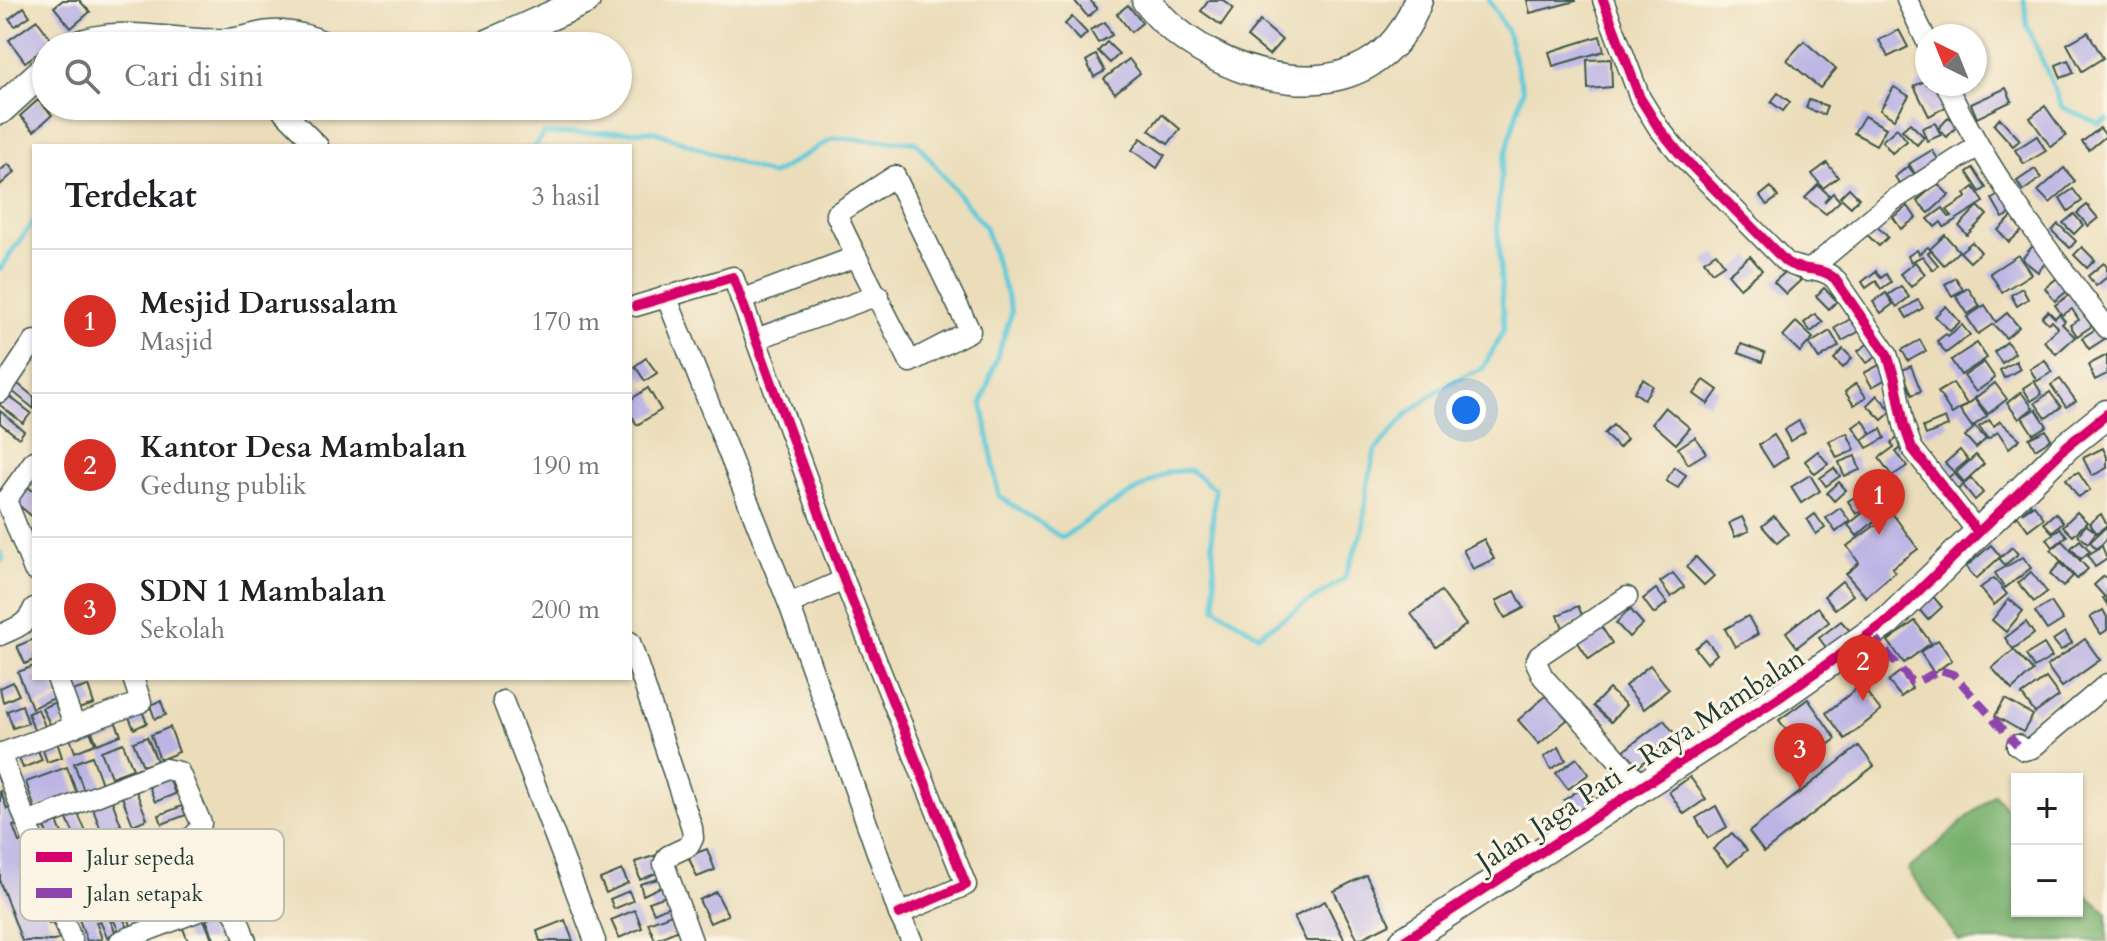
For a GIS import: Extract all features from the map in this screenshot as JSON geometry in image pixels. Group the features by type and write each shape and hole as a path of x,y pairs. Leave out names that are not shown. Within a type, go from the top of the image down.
{"street":[{"path":"514,32 586,0"},
{"path":"1146,0 1178,34 1210,55 1255,73 1302,79 1336,76 1375,59 1405,28 1418,0"},
{"path":"1603,0 1640,98 1663,134 1781,258 1796,268 1821,270 1833,277 1887,354 1912,448 1977,531"},
{"path":"1907,0 1918,24"},
{"path":"0,110 32,81"},
{"path":"1952,96 1978,146 2031,226 2107,328"},
{"path":"292,120 316,144"},
{"path":"1808,271 1892,201 1978,146"},
{"path":"895,176 970,331 910,362 878,295 855,257 836,214 895,176"},
{"path":"741,300 855,257"},
{"path":"636,306 733,277 844,580 966,885 899,914"},
{"path":"756,339 878,295"},
{"path":"666,296 789,604 899,914 912,941"},
{"path":"0,392 32,344"},
{"name":"Jalan Jaga Pati - Raya Mambalan","path":"1404,941 1783,695 1888,621 1977,531 2067,446 2107,414"},
{"path":"32,463 3,498 32,565"},
{"path":"789,604 844,580"},
{"path":"1627,597 1539,656 1536,662 1543,677 1643,787"},
{"path":"0,635 22,626 32,616"},
{"path":"632,648 692,828 692,843 668,856 664,864 692,941"},
{"path":"58,680 75,727"},
{"path":"29,829 0,754 146,700 134,680"},
{"path":"2017,745 2022,749 2032,748 2107,684"},
{"path":"503,701 595,941"},
{"path":"27,823 165,769 179,772 201,823 199,829"},
{"path":"64,921 72,941"},
{"path":"120,941 172,921"},
{"path":"238,921 246,941"}],"green space":[{"path":"1994,794 2011,814 2011,917 2083,917 2083,891 2107,913 2107,941 1959,941 1908,870"}],"building":[{"path":"63,0 79,0 90,12 71,28 54,7"},
{"path":"1074,0 1090,0 1097,9 1088,17"},
{"path":"1209,0 1223,0 1233,8 1221,25 1201,11"},
{"path":"1527,0 1576,0 1576,1 1530,13"},
{"path":"1128,5 1142,23 1131,32 1117,14"},
{"path":"24,7 30,16 15,26 9,19"},
{"path":"1072,17 1087,33 1080,40 1065,24"},
{"path":"37,20 46,32 32,32 32,57 25,62 9,40"},
{"path":"1260,21 1282,40 1269,55 1247,37"},
{"path":"1105,22 1112,35 1098,43 1090,30"},
{"path":"1899,30 1908,47 1888,57 1879,40"},
{"path":"2088,32 2103,58 2082,71 2067,44"},
{"path":"1600,36 1604,51 1553,66 1549,52"},
{"path":"1804,41 1836,69 1820,88 1787,60"},
{"path":"1107,42 1119,54 1110,63 1098,51"},
{"path":"1096,55 1105,71 1094,77 1086,61"},
{"path":"1129,59 1140,73 1115,93 1104,79"},
{"path":"1611,59 1612,87 1588,89 1587,60"},
{"path":"2068,60 2074,73 2061,78 2056,65"},
{"path":"1894,87 1909,96 1894,119 1880,110"},
{"path":"2006,88 2012,101 1977,118 1971,104"},
{"path":"1778,93 1790,102 1783,111 1771,102"},
{"path":"1919,96 1942,96 1947,106 1929,116"},
{"path":"1809,100 1827,106 1824,115 1806,108"},
{"path":"32,105 32,120 46,120 34,131 20,116"},
{"path":"2045,106 2066,136 2051,147 2030,118"},
{"path":"1162,114 1180,129 1168,144 1149,130"},
{"path":"1864,116 1886,128 1876,145 1854,133"},
{"path":"1949,117 1958,125 1947,137 1938,129"},
{"path":"2000,118 2020,140 2013,146 1994,125"},
{"path":"1910,123 1924,137 1917,145 1902,130"},
{"path":"1935,123 1941,135 1927,141 1922,128"},
{"path":"1897,128 1907,141 1892,153 1882,141"},
{"path":"2100,128 2106,136 2089,150 2082,142"},
{"path":"2037,136 2046,151 2024,164 2015,150"},
{"path":"1141,138 1165,155 1157,168 1132,150"},
{"path":"1932,150 1938,159 1915,174 1909,164"},
{"path":"1827,163 1838,177 1823,188 1812,174"},
{"path":"8,164 15,172 0,185 0,171"},
{"path":"1908,166 1917,177 1903,188 1895,177"},
{"path":"1973,168 1986,188 1980,192 1967,172"},
{"path":"2064,168 2075,181 2050,203 2038,191"},
{"path":"2035,169 2041,178 2023,191 2017,181"},
{"path":"1937,183 1949,195 1929,213 1917,201"},
{"path":"1818,185 1829,195 1824,202 1833,193 1840,201 1826,214 1805,198"},
{"path":"1771,187 1778,197 1767,205 1760,196"},
{"path":"1974,187 1984,202 1944,227 1941,222 1935,227 1928,219 1943,208 1949,217 1952,216 1947,210 1967,197 1965,194"},
{"path":"1849,188 1859,198 1851,207 1840,197"},
{"path":"2073,189 2082,201 2068,211 2060,198"},
{"path":"2005,191 2017,210 2003,218 1992,199"},
{"path":"2087,205 2098,218 2088,226 2077,213"},
{"path":"1908,206 1916,218 1901,229 1893,217"},
{"path":"1978,206 1987,215 1967,235 1959,226"},
{"path":"2074,214 2083,225 2074,234 2063,223"},
{"path":"2013,216 2024,229 2009,242 1998,230"},
{"path":"1871,221 1888,237 1879,246 1862,230"},
{"path":"2058,224 2076,241 2070,248 2052,231"},
{"path":"1945,235 1959,251 1944,265 1930,249"},
{"path":"1972,242 1981,252 1970,262 1960,252"},
{"path":"2035,243 2051,256 2038,272 2022,259"},
{"path":"1928,247 1931,251 1928,253 1938,265 1933,270 1922,256 1911,262 1908,256 1917,250 1919,254"},
{"path":"2082,247 2095,260 2087,268 2074,255"},
{"path":"1716,253 1724,264 1712,272 1704,261"},
{"path":"2018,255 2031,274 2002,292 1990,273"},
{"path":"1750,256 1762,270 1740,288 1728,274"},
{"path":"1915,262 1925,274 1911,287 1900,274"},
{"path":"2104,263 2107,277 2096,286 2088,276"},
{"path":"1790,268 1801,280 1786,294 1774,282"},
{"path":"1876,271 1881,278 1886,274 1891,282 1881,289 1876,281 1866,288 1862,282"},
{"path":"2062,274 2072,287 2055,301 2045,288"},
{"path":"1956,278 1963,290 1952,296 1945,284"},
{"path":"1901,286 1909,297 1897,307 1888,295"},
{"path":"1824,288 1837,301 1829,309 1816,296"},
{"path":"1968,288 1980,306 1968,314 1956,296"},
{"path":"2022,288 2028,299 2017,306 2011,295"},
{"path":"2075,291 2091,311 2084,315 2092,326 2077,336 2070,325 2079,320 2072,309 2062,315 2055,305"},
{"path":"1886,293 1893,304 1881,313 1873,302"},
{"path":"1918,300 1923,308 1907,318 1902,310"},
{"path":"1985,305 1996,322 2007,313 2019,327 2006,338 1993,324 1978,334 1967,317"},
{"path":"1946,306 1960,322 1950,331 1935,316"},
{"path":"2048,311 2055,318 2059,314 2065,321 2062,324 2075,337 2056,354 2044,341 2058,328 2042,317"},
{"path":"1815,314 1823,322 1811,332 1804,323"},
{"path":"1852,318 1860,331 1842,341 1835,328"},
{"path":"1796,322 1813,338 1800,352 1783,336"},
{"path":"1962,325 1970,335 1946,353 1937,341"},
{"path":"2099,327 2106,338 2089,349 2082,338"},
{"path":"1830,331 1839,346 1819,359 1809,344"},
{"path":"1920,340 1926,351 1908,361 1902,350"},
{"path":"1870,342 1880,354 1867,363 1858,351"},
{"path":"2007,342 2015,353 2002,363 1994,352"},
{"path":"1977,343 1987,358 1961,375 1951,360"},
{"path":"1741,344 1765,353 1762,362 1738,353"},
{"path":"1843,349 1852,358 1843,368 1834,359"},
{"path":"2107,355 2107,374 2095,380 2088,365"},
{"path":"646,358 657,373 645,381 635,366"},
{"path":"2045,360 2052,372 2037,381 2030,369"},
{"path":"2016,361 2020,369 2004,378 2000,370"},
{"path":"1984,362 1995,378 1976,392 1964,376"},
{"path":"1879,365 1886,379 1872,387 1864,373"},
{"path":"1911,366 1921,391 1912,395 1902,370"},
{"path":"12,379 32,395 32,407 6,386"},
{"path":"1643,379 1653,386 1644,399 1634,392"},
{"path":"2060,379 2076,401 2066,407 2051,385"},
{"path":"1704,380 1718,390 1708,404 1694,394"},
{"path":"2034,381 2042,394 2031,401 2023,388"},
{"path":"1856,383 1866,397 1854,405 1845,392"},
{"path":"1953,383 1967,404 1952,414 1938,392"},
{"path":"1995,383 2007,399 1988,414 1975,398"},
{"path":"648,388 661,410 637,425 632,416 632,399"},
{"path":"2,391 31,413 23,423 0,405"},
{"path":"2021,392 2033,408 2019,419 2007,403"},
{"path":"2050,392 2061,407 2046,418 2035,403"},
{"path":"1877,395 1892,411 1882,420 1867,405"},
{"path":"1975,399 1987,416 1972,427 1960,410"},
{"path":"1665,407 1690,428 1676,444 1652,423"},
{"path":"2036,409 2047,426 2033,434 2022,417"},
{"path":"0,411 24,431 19,438 0,423"},
{"path":"1945,418 1948,426 1926,435 1923,427"},
{"path":"1863,420 1871,433 1862,440 1853,427"},
{"path":"1989,420 1994,426 2000,421 2020,439 2009,448 1998,432 1988,439 1979,427"},
{"path":"1799,421 1805,432 1790,441 1784,430"},
{"path":"1613,425 1627,439 1619,448 1604,434"},
{"path":"1975,427 1986,439 1976,448 1965,436"},
{"path":"1881,429 1885,438 1867,448 1862,440"},
{"path":"2046,430 2051,439 2035,449 2029,438"},
{"path":"1847,433 1855,450 1837,458 1829,441"},
{"path":"1903,434 1909,442 1896,452 1907,466 1892,476 1879,458 1894,447 1891,443"},
{"path":"1774,435 1788,457 1773,467 1759,445"},
{"path":"1695,437 1706,453 1688,464 1678,448"},
{"path":"2103,448 2107,468 2092,476 2083,458"},
{"path":"1960,450 1968,460 1954,472 1945,463"},
{"path":"1818,451 1828,464 1815,474 1805,461"},
{"path":"1976,455 1984,464 1964,482 1956,473"},
{"path":"1855,456 1860,470 1844,476 1839,462"},
{"path":"1674,467 1686,475 1678,488 1666,481"},
{"path":"1834,468 1840,476 1826,486 1820,478"},
{"path":"2078,472 2090,490 2078,497 2066,479"},
{"path":"1954,473 1964,484 1971,478 1983,493 1975,500 1963,485 1953,494 1943,482"},
{"path":"1810,475 1820,491 1801,503 1791,487"},
{"path":"1839,482 1846,490 1834,501 1827,493"},
{"path":"1870,484 1880,497 1869,504 1860,492"},
{"path":"28,487 32,490 32,516 15,502"},
{"path":"1860,494 1867,508 1856,514 1848,501"},
{"path":"2023,495 2031,505 2022,513 2034,505 2044,518 2028,530 2018,516 2016,518 2007,508"},
{"path":"1871,506 1879,517 1857,536 1848,525"},
{"path":"1840,508 1850,521 1836,532 1826,518"},
{"path":"2077,512 2087,522 2073,536 2063,526"},
{"path":"1892,513 1918,549 1892,568 1895,572 1866,597 1846,574 1859,563 1847,546"},
{"path":"2055,513 2063,522 2052,532 2044,523"},
{"path":"1815,514 1825,528 1816,534 1807,520"},
{"path":"2101,514 2107,525 2097,533 2089,523"},
{"path":"1774,516 1788,534 1777,543 1762,526"},
{"path":"1742,517 1749,531 1735,537 1729,523"},
{"path":"2086,525 2096,532 2088,543 2078,535"},
{"path":"2107,526 2107,539 2097,549 2090,542"},
{"path":"2060,528 2067,536 2053,547 2047,539"},
{"path":"1484,539 1494,559 1473,569 1463,550"},
{"path":"2080,540 2090,551 2081,559 2071,548"},
{"path":"2062,541 2088,569 2077,579 2051,550"},
{"path":"1991,545 2001,557 2012,547 2018,554 2005,565 1999,558 1976,579 1966,567"},
{"path":"2102,546 2107,559 2095,567 2088,555"},
{"path":"1696,557 1714,576 1704,585 1686,567"},
{"path":"2023,557 2031,568 2005,588 1995,573"},
{"path":"2060,563 2073,576 2063,587 2050,574"},
{"path":"2031,572 2047,592 2034,602 2018,583"},
{"path":"1673,573 1684,587 1671,597 1660,582"},
{"path":"2104,576 2107,579 2107,604 2094,585"},
{"path":"1994,578 2007,594 1994,605 1980,588"},
{"path":"1842,581 1853,595 1835,609 1824,596"},
{"path":"1926,588 1942,607 1928,620 1912,601"},
{"path":"1656,589 1667,603 1654,614 1643,599"},
{"path":"1441,591 1466,625 1436,647 1411,614"},
{"path":"1515,591 1524,608 1505,618 1496,601"},
{"path":"2009,599 2023,611 2006,632 1992,620"},
{"path":"2051,602 2063,620 2047,630 2035,612"},
{"path":"1578,606 1584,619 1563,628 1558,615"},
{"path":"1818,607 1829,622 1797,647 1786,632"},
{"path":"1630,609 1643,624 1629,637 1616,623"},
{"path":"2103,610 2107,617 2107,630 2101,634 2090,617"},
{"path":"1748,616 1758,634 1735,647 1725,629"},
{"path":"1841,621 1851,632 1828,650 1819,638"},
{"path":"1915,621 1931,643 1904,663 1888,641"},
{"path":"2026,622 2034,634 2013,649 2005,638"},
{"path":"1601,626 1612,643 1589,659 1577,641"},
{"path":"2065,632 2072,643 2061,650 2053,640"},
{"path":"2085,639 2100,660 2062,687 2047,666"},
{"path":"32,640 32,661 25,664 17,646"},
{"path":"1706,640 1717,654 1707,663 1695,648"},
{"path":"1938,640 1952,660 1934,673 1920,652"},
{"path":"2044,644 2052,657 2034,668 2026,655"},
{"path":"2014,650 2033,671 2012,690 1992,668"},
{"path":"1650,665 1669,689 1644,709 1625,686"},
{"path":"32,667 32,680 50,680 57,697 32,708 18,672"},
{"path":"1900,672 1912,688 1901,697 1888,681"},
{"path":"2046,678 2059,696 2035,713 2022,695"},
{"path":"13,682 19,695 3,702 0,688"},
{"path":"1861,685 1881,711 1845,739 1826,713"},
{"path":"88,686 94,704 75,710 69,692"},
{"path":"1609,689 1626,705 1611,722 1593,706"},
{"path":"1547,695 1568,719 1539,744 1518,720"},
{"path":"1808,699 1836,739 1807,759 1779,720"},
{"path":"2005,699 2033,715 2023,732 1995,716"},
{"path":"60,700 70,719 52,728 42,708"},
{"path":"161,701 166,715 155,719 150,705"},
{"path":"139,704 147,723 134,729 126,710"},
{"path":"22,705 28,723 13,728 7,711"},
{"path":"38,709 46,729 35,733 28,713"},
{"path":"112,714 121,735 97,744 89,724"},
{"path":"1664,720 1677,737 1635,769 1622,752"},
{"path":"88,726 95,744 75,752 68,733"},
{"path":"170,727 179,752 160,760 151,735"},
{"path":"147,737 157,761 143,766 133,742"},
{"path":"56,739 62,757 47,762 41,744"},
{"path":"35,743 42,760 23,768 16,751"},
{"path":"123,743 133,769 111,777 101,751"},
{"path":"1859,746 1874,766 1764,852 1749,832"},
{"path":"1559,747 1566,760 1551,769 1544,757"},
{"path":"92,756 102,784 84,791 74,763"},
{"path":"1577,758 1589,774 1568,789 1556,773"},
{"path":"67,767 77,794 35,809 26,782"},
{"path":"1690,777 1706,799 1684,814 1669,792"},
{"path":"169,778 175,794 155,802 149,786"},
{"path":"1585,786 1596,801 1574,816 1564,800"},
{"path":"0,790 7,809 12,808 17,825 13,826 20,842 20,921 53,923 59,939 22,941 0,882"},
{"path":"136,791 147,819 133,825 122,797"},
{"path":"111,798 121,825 101,829 92,806"},
{"path":"182,806 186,815 162,824 159,815"},
{"path":"1716,806 1727,827 1708,838 1696,818"},
{"path":"76,810 85,829 72,829 65,815"},
{"path":"56,819 60,829 45,829 43,824"},
{"path":"1732,833 1747,850 1728,866 1713,849"},
{"path":"707,849 715,870 697,877 688,856"},
{"path":"657,855 664,870 640,880 635,862"},
{"path":"622,870 628,883 606,893 600,879"},
{"path":"1366,875 1390,924 1358,940 1334,891"},
{"path":"665,877 667,884 643,895 640,884"},
{"path":"629,891 633,901 614,909 610,899"},
{"path":"716,892 728,915 710,923 699,900"},
{"path":"669,895 674,904 654,913 649,902"},
{"path":"1325,901 1345,941 1306,941 1294,917"},
{"path":"635,910 642,928 619,938 611,920"},
{"path":"674,913 681,929 655,940 648,923"},
{"path":"565,920 573,941 540,941 537,931"},
{"path":"80,921 100,921 96,922 102,939 87,941"},
{"path":"100,921 110,921 116,933 107,937"},
{"path":"114,921 124,921 128,928 120,933"},
{"path":"130,921 147,921 131,926"},
{"path":"205,921 213,941 188,941 182,926"},
{"path":"207,921 231,921 239,939 215,941"}],"waterway":[{"path":"536,144 543,134 653,131 771,175 834,138 916,142 985,227 1012,312 982,402 999,496 1062,538 1168,472 1190,470 1215,489 1212,528 1216,608 1258,635 1344,579 1363,529 1367,487 1375,451 1407,414 1444,386 1483,368 1504,330 1497,218 1502,167 1523,90 1507,31 1489,0"},
{"path":"2024,0 2027,25 2062,107 2099,124 2107,120"},
{"path":"0,269 32,224"},
{"path":"0,552 3,559 0,562"}],"marked path":[{"path":"1871,633 1911,681 1919,681 1940,670 1953,674 2017,745"}],"cycle path":[{"path":"1603,0 1640,98 1680,154 1786,262 1824,272 1835,279 1887,354 1912,448 1977,531"},
{"path":"636,306 733,277 844,580 966,885 899,914"},
{"path":"1404,941 1783,695 1888,621 2067,446 2107,414"}],"place":[{"name":"Mesjid Darussalam","path":"1879,535"},
{"name":"Kantor Desa Mambalan","path":"1863,701"},
{"name":"SDN 1 Mambalan","path":"1800,789"}]}
